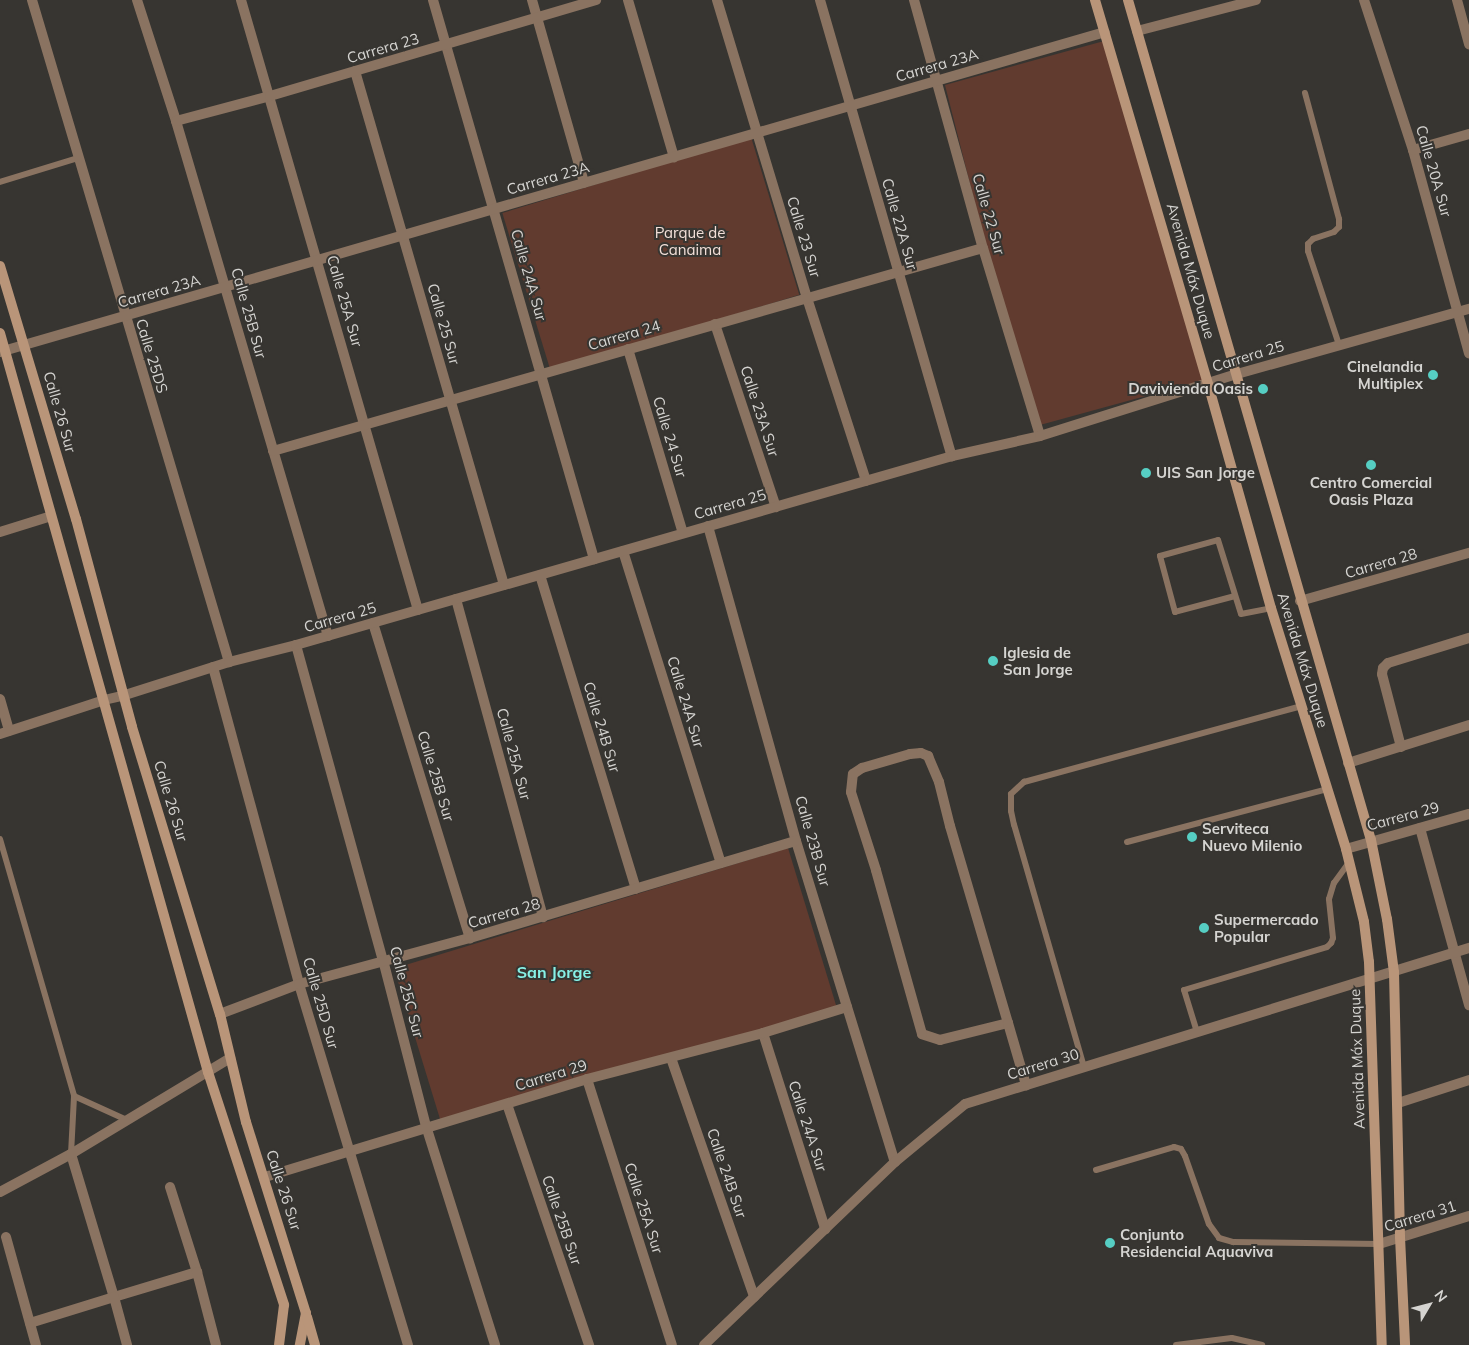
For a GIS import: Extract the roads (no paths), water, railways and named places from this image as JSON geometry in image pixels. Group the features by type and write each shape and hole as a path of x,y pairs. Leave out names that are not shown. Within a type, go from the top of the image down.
{"main road":[{"name":"Avenida Máx Duque","path":"1095,0 1208,384 1271,608 1346,849 1364,922 1368,978 1382,1345"},
{"name":"Avenida Máx Duque","path":"1128,0 1237,374 1300,601 1371,840 1394,972 1400,1237 1406,1345"},
{"name":"Calle 26 Sur","path":"0,266 125,695 132,727 220,1014 246,1122 265,1177 306,1313 300,1345"},
{"path":"0,333 3,351 104,700 208,1072 284,1305 279,1345"},
{"path":"306,1313 315,1345"}],"street":[{"name":"Calle 25DS","path":"32,0 124,316 229,662"},
{"name":"Calle 25B Sur","path":"137,0 176,121 328,636"},
{"name":"Calle 25A Sur","path":"241,0 418,610"},
{"name":"Calle 24A Sur","path":"433,0 448,45 594,559"},
{"path":"532,0 584,183"},
{"name":"Carrera 23","path":"176,121 448,45 596,0"},
{"path":"628,0 674,156"},
{"name":"Calle 23 Sur","path":"717,0 807,298 866,481"},
{"name":"Calle 22A Sur","path":"820,0 952,456"},
{"name":"Calle 22 Sur","path":"914,0 983,248 1040,436"},
{"path":"1137,31 1256,0"},
{"name":"Calle 20A Sur","path":"1364,0 1413,150 1469,353"},
{"path":"1457,0 1469,44"},
{"name":"Carrera 23A","path":"3,351 1105,32"},
{"name":"Calle 25 Sur","path":"355,71 504,585"},
{"path":"1413,150 1469,134"},
{"name":"Carrera 24","path":"273,451 983,248"},
{"name":"Carrera 25","path":"4,733 229,662 328,636 952,456 1040,436 1237,374 1469,309"},
{"name":"Calle 23A Sur","path":"715,324 776,507"},
{"name":"Calle 24 Sur","path":"628,349 683,534"},
{"path":"0,532 51,516"},
{"name":"Calle 23B Sur","path":"708,526 796,841 895,1162"},
{"name":"Calle 24A Sur","path":"623,551 721,862"},
{"name":"Carrera 28","path":"1300,601 1469,553"},
{"name":"Calle 24B Sur","path":"540,575 636,889"},
{"name":"Calle 25A Sur","path":"456,599 543,917"},
{"name":"Calle 25B Sur","path":"373,623 470,938"},
{"path":"1401,747 1383,668 1388,663 1469,638"},
{"name":"Calle 25C Sur","path":"296,645 383,960 426,1126 495,1345"},
{"name":"Calle 25D Sur","path":"213,667 299,984 408,1345"},
{"path":"0,700 4,733"},
{"path":"1348,763 1469,725"},
{"path":"1008,1022 940,1040 922,1034 876,870 851,792 852,774 862,768 910,754 921,753 928,756 939,782 950,826 1008,1022 1026,1085"},
{"name":"Carrera 29","path":"1346,849 1371,840 1469,814"},
{"path":"1420,828 1469,1005"},
{"name":"Carrera 28","path":"220,1014 299,984 543,917 796,841"},
{"name":"Carrera 30","path":"704,1345 895,1162 965,1104 1469,948"},
{"name":"Carrera 29","path":"265,1177 426,1126 587,1079 763,1033 848,1007"},
{"name":"Calle 24A Sur","path":"763,1033 825,1229"},
{"path":"0,1192 71,1154 230,1058"},
{"name":"Calle 24B Sur","path":"671,1058 754,1297"},
{"name":"Calle 25A Sur","path":"587,1079 672,1345"},
{"path":"1398,1103 1469,1080"},
{"name":"Calle 25B Sur","path":"506,1104 589,1345"},
{"path":"71,1154 127,1345"},
{"path":"170,1188 197,1272 216,1345"},
{"name":"Carrera 31","path":"1379,1244 1469,1216"},
{"path":"6,1237 36,1345"},
{"path":"30,1323 197,1272"}],"lane":[{"path":"1305,92 1339,219 1339,227 1334,232 1313,239 1308,244 1308,250 1339,345"},
{"path":"0,182 78,158"},
{"path":"1235,596 1175,612 1160,556 1218,540 1241,614 1271,608"},
{"path":"1084,1067 1014,826 1010,811 1011,794 1024,782 1302,706"},
{"path":"1127,842 1328,789"},
{"path":"0,839 74,1096 71,1154"},
{"path":"1197,1032 1184,990 1327,947 1331,943 1333,938 1329,899 1334,883 1349,862"},
{"path":"74,1096 127,1120"},
{"path":"1096,1170 1174,1147 1181,1149 1185,1156 1209,1224 1219,1238 1233,1242 1379,1244"},
{"path":"1176,1345 1232,1338 1262,1345"}],"place":[{"name":"Cinelandia Multiplex","path":"1433,375"},
{"name":"Davivienda Oasis","path":"1263,389"},
{"name":"Centro Comercial Oasis Plaza","path":"1371,465"},
{"name":"UIS San Jorge","path":"1146,473"},
{"name":"Iglesia de San Jorge","path":"993,661"},
{"name":"Serviteca Nuevo Milenio","path":"1192,837"},
{"name":"Supermercado Popular","path":"1204,928"},
{"name":"Conjunto Residencial Aquaviva","path":"1110,1243"}],"district":[{"name":"San Jorge","path":"554,972"}],"park label":[{"name":"Parque de Canaima","path":"690,240"}]}
